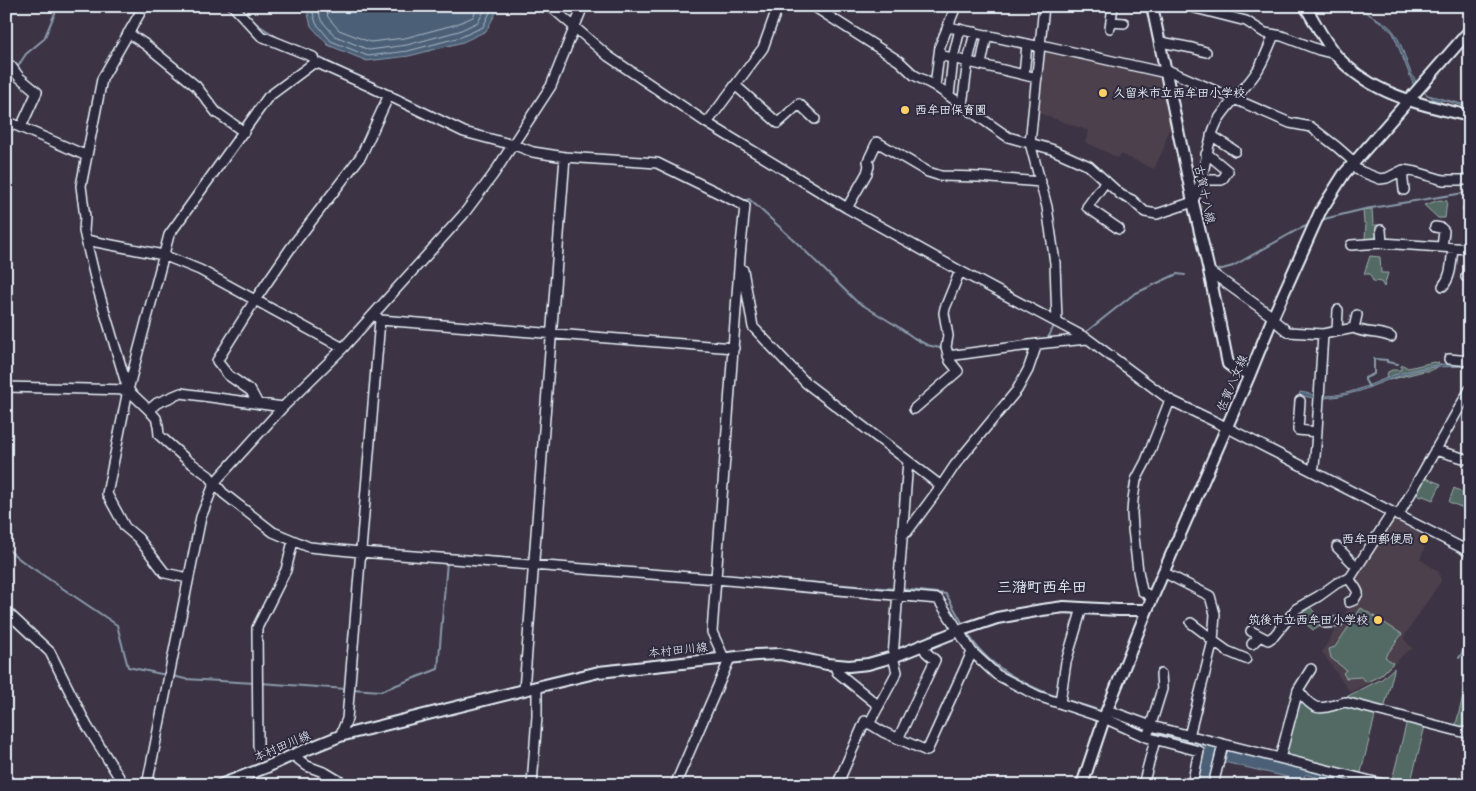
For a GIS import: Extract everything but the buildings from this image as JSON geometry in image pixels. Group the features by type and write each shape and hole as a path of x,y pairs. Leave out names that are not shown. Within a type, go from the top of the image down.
{"main road":[{"name":"古賀十八線","path":"1152,6 1228,364 1234,370 1250,374"},
{"path":"1305,6 1335,54 1351,70 1371,84 1407,101 1470,116"},
{"name":"佐賀八女線","path":"1082,785 1105,714 1147,610 1320,212 1347,177 1352,164 1470,30"},
{"name":"本村田川線","path":"220,785 340,736 599,672 780,654 849,666 868,664 893,657 958,631 997,618 1064,607 1147,610"}],"street":[{"path":"144,6 102,80 81,186 86,240 128,390 156,418 159,435 215,482 223,493 273,532 293,542 309,547 716,579 938,599 972,652 997,675 1038,696 1223,745 1388,785"},
{"path":"233,6 261,36 313,57 315,62 390,95 464,132 533,152 565,157 657,164 745,206 712,632 727,658 675,785"},
{"path":"550,6 608,56 707,123 847,208 1088,339 1170,400 1467,551 1470,539"},
{"path":"147,785 201,517 215,482 283,407 377,317 463,215 493,175 551,86 583,6"},
{"path":"707,123 763,48 778,6"},
{"path":"813,6 899,61 914,75 935,86 1008,137 1051,149 1078,160 1089,166 1121,195 1132,200 1145,212 1157,214 1193,201 1201,180 1211,135 1218,120 1256,73 1274,35"},
{"path":"935,86 940,46 956,6"},
{"path":"1044,6 1030,143 1047,207 1055,263 1057,322"},
{"path":"1113,6 1111,25 1124,23"},
{"path":"1186,6 1246,21 1266,33 1335,54"},
{"path":"949,27 1177,73 1290,123 1311,127 1337,147 1362,172 1380,179 1402,171 1416,172 1443,180 1470,180"},
{"path":"948,96 960,29"},
{"path":"962,105 968,61 975,32"},
{"path":"128,34 146,45 196,86 216,112 244,132"},
{"path":"981,64 987,35"},
{"path":"1161,42 1206,52"},
{"path":"1024,74 1027,44"},
{"path":"940,55 1037,78"},
{"path":"188,578 165,573 138,538 125,527 107,494 128,390 169,235 268,97 315,62"},
{"path":"6,64 38,92 20,127"},
{"path":"735,85 778,123 799,104 816,119"},
{"path":"258,404 251,391 228,375 217,361 290,249 361,156 390,95"},
{"path":"6,121 87,156"},
{"path":"1211,135 1235,151"},
{"path":"847,208 866,173 869,166 868,161 877,142 928,172 941,176 1041,182"},
{"path":"1201,180 1222,180 1228,171 1206,154"},
{"path":"524,690 565,157"},
{"path":"1402,171 1404,190"},
{"path":"1106,181 1087,207 1119,229"},
{"path":"1435,227 1441,228 1444,232 1442,247"},
{"path":"1381,230 1382,243"},
{"path":"86,240 163,255 200,270 343,348"},
{"path":"1351,245 1382,243 1470,249"},
{"path":"1443,286 1450,274 1453,248"},
{"path":"740,255 753,326 806,383 942,486"},
{"path":"914,409 958,371 950,360 946,348 948,336 945,308 960,271"},
{"path":"1209,271 1273,317 1288,332 1323,334 1354,328 1378,332 1391,337"},
{"path":"1337,331 1338,310"},
{"path":"1354,328 1357,315"},
{"path":"377,317 734,348"},
{"path":"340,736 347,719 377,317"},
{"path":"1312,471 1317,432 1323,334"},
{"path":"948,356 1088,339"},
{"path":"902,534 907,532 942,486 955,465 1016,390 1028,370 1037,344"},
{"path":"1449,359 1470,361"},
{"path":"6,387 128,390"},
{"path":"1251,631 1268,640 1274,636 1296,609 1337,583 1350,578 1395,515 1470,389"},
{"path":"149,410 157,403 181,393 283,407"},
{"path":"1153,598 1142,591 1132,513 1136,480 1146,461 1170,400"},
{"path":"1300,401 1298,430 1317,432"},
{"path":"1435,450 1470,460"},
{"path":"869,724 897,672 893,657 908,461"},
{"path":"258,746 257,628 286,570 293,542"},
{"path":"1337,547 1358,567"},
{"path":"1163,572 1210,596 1215,614 1212,641 1189,736"},
{"path":"1349,578 1358,590 1354,600 1350,602"},
{"path":"1060,702 1066,662 1082,608"},
{"path":"6,611 50,652 87,726 124,785"},
{"path":"1325,624 1338,622"},
{"path":"1191,623 1227,651 1246,659"},
{"path":"1252,644 1260,636"},
{"path":"898,738 935,660 926,652 923,645"},
{"path":"837,785 865,721 883,732 927,751 972,652"},
{"path":"834,664 837,672 879,706"},
{"path":"1280,758 1298,690 1311,669"},
{"path":"1143,785 1151,738 1151,726 1162,689 1161,674"},
{"path":"532,785 537,687"},
{"path":"1298,690 1307,702 1319,708 1328,708 1345,702 1470,734"},
{"path":"1105,714 1151,738 1200,751 1192,785"},
{"path":"1213,785 1223,745"},
{"path":"293,754 307,766 326,773 346,785"},
{"path":"320,785 326,773"}],"shaded area":[{"name":"久留米市立西牟田小学校","path":"1050,50 1164,75 1176,131 1168,130 1164,148 1154,169 1121,154 1118,158 1085,142 1089,131 1036,112 1042,59 1045,52"},
{"name":"筑後市立西牟田小学校","path":"1394,516 1410,525 1411,528 1422,531 1417,542 1425,547 1420,559 1439,572 1441,581 1403,638 1413,649 1406,652 1381,677 1350,692 1322,652 1351,603 1355,601 1355,580 1357,574"}],"green space":[{"path":"1440,200 1447,201 1445,218 1438,218 1424,205"},
{"path":"1372,209 1373,225 1378,225 1379,241 1362,242 1365,239 1366,224 1364,223 1363,210"},
{"path":"1370,256 1380,257 1381,273 1388,273 1384,287 1381,282 1373,281 1370,274 1364,274"},
{"path":"1434,362 1439,363 1436,368 1430,371 1389,380 1386,378 1388,372 1401,370 1403,365 1408,368"},
{"path":"1423,477 1441,484 1433,500 1414,493"},
{"path":"1454,488 1470,496 1470,511 1449,502"},
{"path":"1310,607 1323,623 1313,630 1298,617"},
{"path":"1361,608 1402,634 1385,657 1393,663 1381,675 1367,682 1361,677 1346,678 1343,673 1346,670 1331,658 1329,649 1335,647"},
{"path":"1394,668 1384,710 1342,699 1382,679"},
{"path":"1468,677 1470,679 1470,732 1455,728"},
{"path":"1297,698 1310,706 1339,705 1376,712 1360,776 1291,759 1285,750"},
{"path":"1407,721 1425,726 1410,785 1391,784"}],"water":[{"path":"306,6 498,6 498,9 486,31 463,42 409,56 367,61 328,45 311,26"},
{"path":"1356,6 1391,28 1398,38 1417,85 1428,95 1470,106 1470,108 1443,100 1432,99 1432,97 1429,96 1414,86 1393,33 1382,23"},
{"path":"1444,364 1470,364 1470,366 1434,367 1415,371 1360,391 1340,396 1318,399 1299,395 1300,392 1320,396 1342,394 1394,375"},
{"path":"1065,699 1094,708 1152,731 1219,747 1210,785 1195,785 1206,747 1146,732 1064,701"},
{"path":"1227,750 1367,785 1346,785 1308,775 1305,775 1303,781 1224,762"}],"waterway":[{"path":"16,69 26,54 44,39 58,6"},
{"path":"252,21 280,39"},
{"path":"316,56 365,80"},
{"path":"6,83 13,73"},
{"path":"1320,220 1365,209 1470,192"},
{"path":"742,202 749,199 856,301 914,338 927,345 944,349"},
{"path":"1215,271 1233,266 1311,224"},
{"path":"1086,332 1134,294 1177,274 1185,275"},
{"path":"1047,340 1054,326 1056,326"},
{"path":"1369,387 1365,378 1374,374 1374,359 1387,360 1387,362 1398,364"},
{"path":"6,548 22,561 117,625 128,667 166,675"},
{"path":"447,557 448,554 532,560"},
{"path":"352,689 381,691 438,669 447,561"},
{"path":"537,561 622,567"},
{"path":"671,571 714,574"},
{"path":"719,575 896,589"},
{"path":"901,589 946,594 964,626"},
{"path":"967,632 984,655 1006,672 1031,686 1057,697"},
{"path":"1459,658 1470,640"},
{"path":"173,676 185,679 255,683"},
{"path":"260,683 347,689"}],"place":[{"name":"久留米市立西牟田小学校","path":"1103,93"},
{"name":"西牟田保育園","path":"905,110"},
{"name":"西牟田郵便局","path":"1424,539"},
{"name":"筑後市立西牟田小学校","path":"1378,620"}],"district":[{"name":"三潴町西牟田","path":"1042,587"}]}
